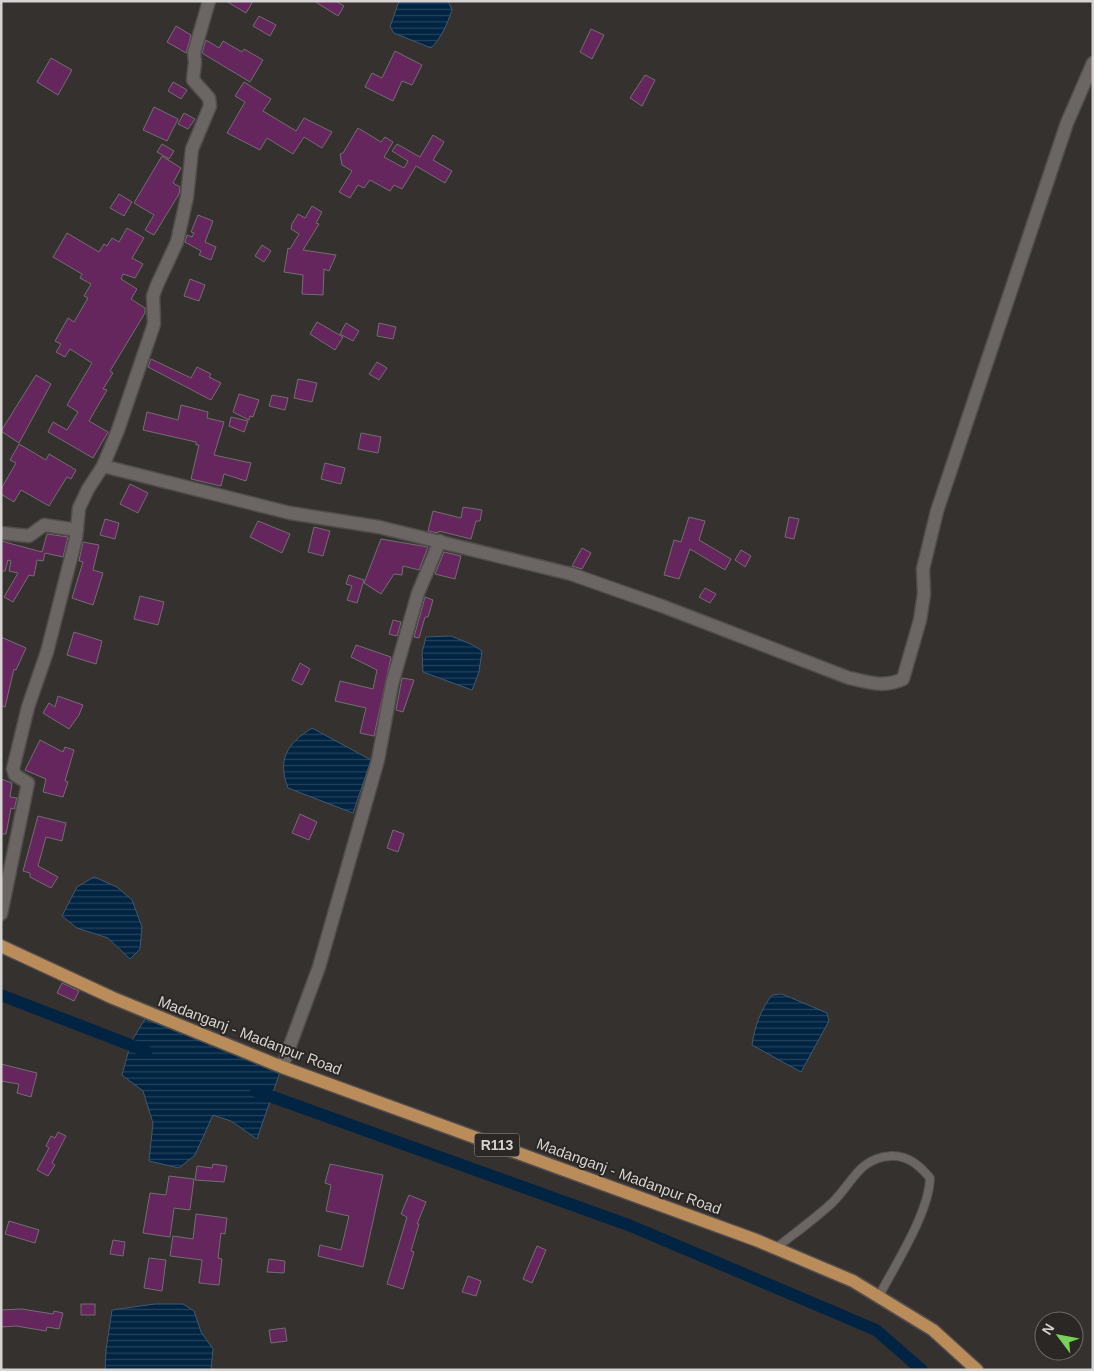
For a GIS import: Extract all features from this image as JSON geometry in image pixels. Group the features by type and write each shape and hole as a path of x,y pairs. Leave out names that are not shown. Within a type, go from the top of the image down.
{"main road":[{"name":"Madanganj - Madanpur Road","path":"1,946 113,998 282,1067 776,1248 853,1281 933,1330 977,1370"}],"street":[{"path":"1,914 28,783 15,774 13,769 28,707 46,652 78,530 79,508 88,489 104,466 154,324 153,296 177,242 187,196 192,149 210,106 209,98 193,80 194,53 209,1"},
{"path":"104,466 290,513 379,527 571,574 662,606 849,678 880,685 892,684 903,679 920,620 924,594 923,569 937,511 1067,123 1093,63"},
{"path":"1,533 29,536 44,525 78,530"},
{"path":"282,1067 319,967 378,760 392,684 418,593 440,541"}],"lane":[{"path":"776,1248 834,1201 858,1172 877,1157 897,1156 913,1162 930,1178 928,1194 914,1229 878,1296"}],"water":[{"path":"399,1 448,1 452,10 441,35 431,48 394,33 390,27"},
{"path":"451,636 482,651 479,672 472,690 423,672 422,653 426,637"},
{"path":"312,728 371,760 353,813 288,788 284,769 286,753 296,740"},
{"path":"94,877 117,887 132,900 142,927 140,949 130,959 108,938 77,928 62,916 77,887"},
{"path":"782,994 827,1013 829,1021 801,1072 752,1045 756,1025 764,1007 772,995"},
{"path":"145,1019 280,1072 257,1139 231,1121 213,1115 195,1155 179,1168 149,1161 153,1123 143,1091 122,1075 131,1042"},
{"path":"155,1304 183,1304 194,1311 201,1332 213,1349 211,1370 105,1370 112,1310"}],"building":[{"path":"226,1 253,1 246,13"},
{"path":"314,1 336,1 344,6 338,16"},
{"path":"259,16 276,25 270,36 253,26"},
{"path":"176,26 191,35 186,53 167,42"},
{"path":"591,29 604,35 592,59 580,52"},
{"path":"206,40 219,48 223,41 242,52 244,49 263,60 250,82 202,53"},
{"path":"395,51 422,65 412,85 402,81 393,101 365,87 372,73 382,78"},
{"path":"51,58 72,70 58,95 37,82"},
{"path":"645,75 655,80 642,106 630,98"},
{"path":"173,82 187,90 181,99 168,91"},
{"path":"244,82 271,99 263,111 296,131 304,118 332,132 322,148 304,137 293,154 267,138 260,150 227,133 245,102 235,96"},
{"path":"154,107 178,119 167,141 143,130"},
{"path":"184,113 195,119 188,129 178,124"},
{"path":"358,128 381,142 385,137 393,142 384,157 404,168 408,161 392,151 397,144 420,157 433,135 444,142 433,160 452,171 445,183 416,166 402,189 394,185 390,191 370,180 364,188 358,185 350,198 339,192 352,171 342,165 340,154 343,153"},
{"path":"162,144 174,151 169,159 157,152"},
{"path":"162,156 181,168 173,183 180,187 179,194 154,235 145,230 154,215 134,203"},
{"path":"119,194 132,202 124,216 110,208"},
{"path":"312,206 322,212 316,223 319,224 303,250 336,255 329,271 324,269 323,295 302,294 303,275 284,272 288,248 290,249 299,234 291,229 292,224 298,214 305,218"},
{"path":"198,215 213,221 205,242 216,247 211,260 199,255 201,251 185,242 187,235 192,237 194,233 191,232"},
{"path":"127,228 144,238 132,258 143,264 135,278 123,274 121,279 137,289 131,299 145,308 145,313 110,371 113,373 103,389 107,390 89,421 108,432 93,458 48,432 53,422 67,430 78,412 67,405 92,363 70,349 65,357 56,352 61,344 55,341 68,318 74,322 88,298 84,296 91,284 80,278 82,274 53,257 67,233 99,252 104,244 107,246 112,238 119,242"},
{"path":"262,245 271,251 264,262 255,256"},
{"path":"190,279 205,285 199,301 184,296"},
{"path":"317,322 343,337 335,350 310,334"},
{"path":"346,323 359,331 353,341 340,334"},
{"path":"379,323 396,327 393,339 377,336"},
{"path":"151,359 191,378 197,367 211,374 209,377 221,383 211,400 148,367"},
{"path":"377,362 387,368 379,380 369,374"},
{"path":"36,375 51,384 19,443 1,431"},
{"path":"298,379 317,383 312,402 294,398"},
{"path":"239,394 259,400 253,417 250,416 249,420 233,412"},
{"path":"272,395 288,398 285,410 269,406"},
{"path":"181,405 208,412 207,418 224,422 214,455 251,463 246,481 224,474 221,486 191,479 199,445 196,445 196,442 143,430 147,412 178,420"},
{"path":"231,417 248,421 244,432 229,426"},
{"path":"361,433 381,437 378,453 358,449"},
{"path":"19,444 46,460 49,454 76,470 71,479 67,477 49,506 21,490 14,502 1,494 1,489 16,463 10,460"},
{"path":"325,463 345,468 341,484 321,479"},
{"path":"130,484 148,493 138,513 120,504"},
{"path":"463,507 482,510 480,521 476,521 471,539 439,531 438,533 428,531 433,511 461,518"},
{"path":"689,517 705,521 699,540 731,559 725,570 690,549 679,579 664,575 674,540 681,542"},
{"path":"789,517 799,519 794,539 785,537"},
{"path":"105,519 119,523 115,539 100,535"},
{"path":"258,521 290,534 282,553 250,537"},
{"path":"314,527 330,531 323,556 308,552"},
{"path":"47,534 68,537 63,557 45,553 43,561 37,560 34,576 29,575 13,602 4,597 18,573 9,571 11,561 8,560 5,571 1,571 1,541 42,552"},
{"path":"381,539 428,547 419,570 403,566 402,575 394,574 381,594 364,583"},
{"path":"83,542 99,545 93,570 103,573 93,605 72,598 83,562 79,561"},
{"path":"582,548 591,553 582,569 572,566"},
{"path":"741,550 751,556 745,567 735,560"},
{"path":"444,552 461,556 455,579 435,574"},
{"path":"349,575 364,580 357,603 347,600 352,586 346,584"},
{"path":"705,588 716,594 710,603 699,597"},
{"path":"140,596 164,602 158,625 134,619"},
{"path":"425,597 433,600 428,617 425,617 419,638 414,637"},
{"path":"393,620 401,622 397,636 389,634"},
{"path":"74,632 102,641 96,664 67,655"},
{"path":"1,637 26,648 16,670 14,669 5,707 1,706"},
{"path":"356,645 391,657 374,736 360,733 366,708 335,701 340,681 373,689 377,670 351,657"},
{"path":"300,663 310,669 302,685 292,680"},
{"path":"402,678 414,680 403,712 396,710"},
{"path":"58,696 83,705 79,715 69,729 43,713 49,703 55,707"},
{"path":"40,740 63,752 65,747 74,750 65,781 68,782 63,797 43,792 46,779 25,770"},
{"path":"1,779 12,783 10,797 17,798 14,809 11,808 6,834 1,834"},
{"path":"300,814 317,822 309,840 292,833"},
{"path":"38,816 66,823 62,841 46,837 38,866 58,877 51,888 30,877 30,873 23,871"},
{"path":"393,830 404,834 398,852 387,848"},
{"path":"62,983 79,991 74,1001 57,993"},
{"path":"1,1064 37,1073 31,1097 17,1093 19,1084 1,1081"},
{"path":"58,1132 66,1136 52,1163 55,1165 48,1176 37,1170 49,1148 46,1146 51,1136 55,1138"},
{"path":"213,1164 227,1166 224,1182 195,1180 197,1166 212,1168"},
{"path":"330,1164 383,1175 363,1267 318,1256 320,1245 341,1250 349,1216 326,1211 331,1185 325,1183"},
{"path":"169,1176 194,1179 190,1210 174,1208 170,1237 143,1233 150,1193 166,1195"},
{"path":"409,1195 426,1202 417,1224 419,1224 411,1251 414,1252 403,1289 387,1284 407,1217 401,1214"},
{"path":"196,1214 227,1218 225,1234 221,1233 218,1258 222,1259 219,1285 199,1283 202,1260 170,1256 173,1236 193,1239"},
{"path":"9,1221 39,1230 35,1243 5,1234"},
{"path":"113,1240 125,1242 123,1256 110,1254"},
{"path":"537,1246 546,1250 532,1283 523,1279"},
{"path":"149,1258 166,1260 162,1291 144,1288"},
{"path":"269,1259 285,1261 284,1273 267,1272"},
{"path":"468,1276 481,1281 476,1296 462,1292"},
{"path":"81,1304 95,1304 95,1315 81,1315"},
{"path":"22,1309 53,1314 54,1311 63,1313 59,1329 47,1327 46,1331 16,1326 1,1327 1,1310"},
{"path":"285,1328 287,1341 271,1343 269,1330"}],"waterway":[{"path":"1,995 146,1051"},
{"path":"256,1091 631,1226 876,1330 922,1370"}]}
